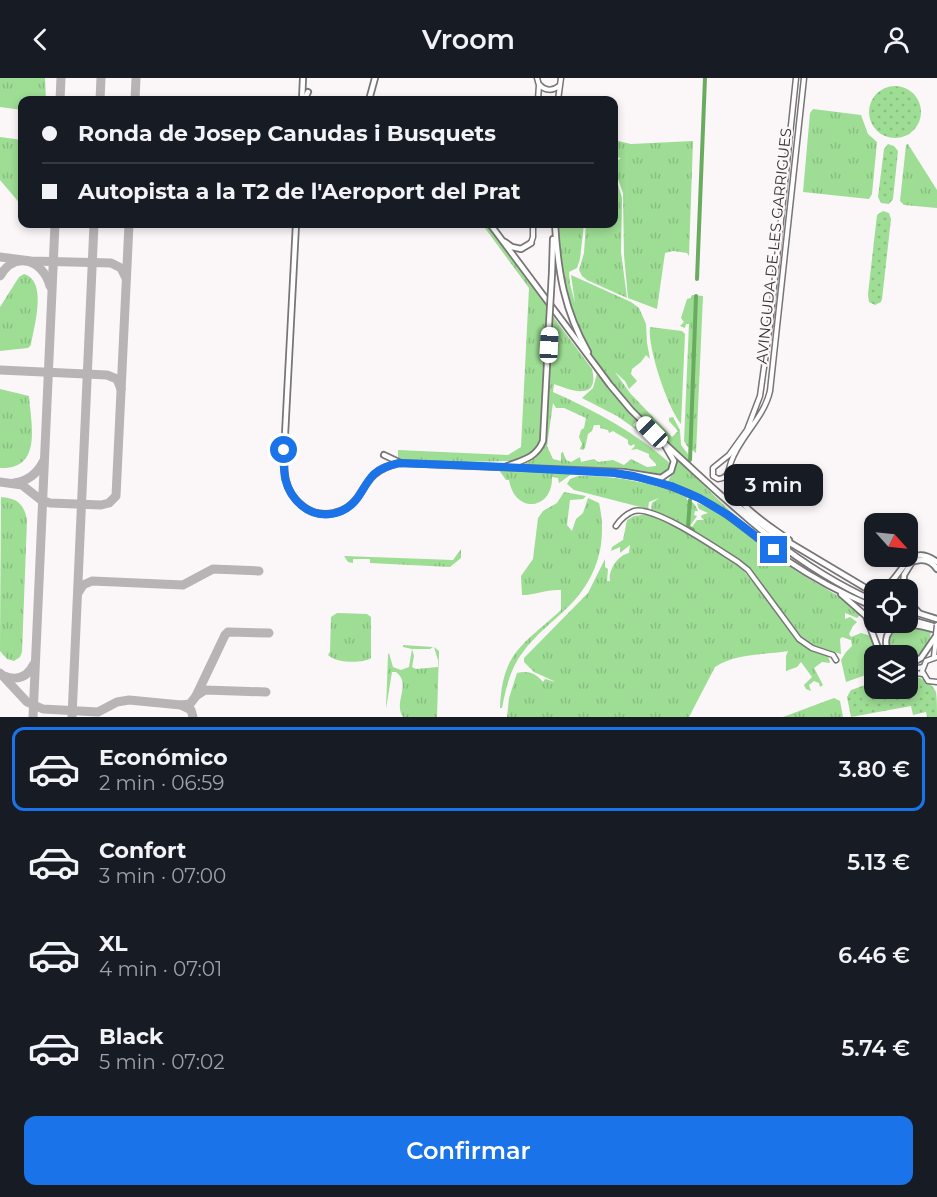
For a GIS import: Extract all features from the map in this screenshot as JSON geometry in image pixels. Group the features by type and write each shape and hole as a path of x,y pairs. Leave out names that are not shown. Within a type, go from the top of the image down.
{"main road":[{"path":"303,78 303,96"},
{"path":"370,96 375,78"},
{"path":"306,96 308,92"},
{"path":"296,228 283,470 286,484 304,507 320,514 342,511 353,503 378,471 404,463 615,473 649,480 678,489 710,504 739,523 785,559 855,604 866,616 877,645"},
{"path":"493,228 599,370 631,410 663,442 778,545 818,572 864,596"},
{"path":"554,228 562,291 576,329 599,370"},
{"path":"505,467 530,458 542,445 545,425 554,228"},
{"path":"501,239 518,249 526,248 531,243"},
{"path":"615,473 665,477 671,471 674,461 663,442"},
{"path":"384,455 404,463"},
{"path":"728,474 732,488 743,504 803,551"},
{"path":"713,488 759,523 864,586"},
{"path":"894,579 908,561 917,556 936,554"},
{"path":"927,556 937,562"},
{"path":"904,579 912,562 925,560 931,562 937,569"},
{"path":"831,587 864,602"},
{"path":"918,612 927,616 937,627"},
{"path":"918,614 927,616"},
{"path":"918,617 937,627"},
{"path":"918,622 937,627"},
{"path":"886,645 889,632 894,627 904,624 937,627"},
{"path":"918,660 937,627"}],"street":[{"path":"537,78 538,96"},
{"path":"558,96 561,78"},
{"name":"AVINGUDA DE LES GARRIGUES","path":"796,78 764,370 758,405 743,436 729,454 712,469 712,475 717,479 722,479 728,474 734,455 767,403 770,391 804,78"},
{"path":"539,85 548,90 559,86"},
{"path":"531,243 534,237 533,228"},
{"path":"616,526 624,517 633,512 650,512 665,518 738,562 748,570 802,642 833,655 836,660"},
{"path":"937,627 935,657 926,661 923,667 923,674 928,681 937,682"},
{"path":"918,668 923,667"},
{"path":"918,673 923,674"}],"green space":[{"path":"0,78 45,78 46,96 18,96 18,109 0,107"},
{"path":"890,86 900,86 914,93 921,112 914,131 900,138 890,138 880,134 873,127 869,117 869,107 873,97 880,90"},
{"path":"813,109 861,115 868,134 877,142 872,194 869,199 803,192 810,113"},
{"path":"0,137 18,139 18,201 0,180"},
{"path":"618,141 631,144 693,141 689,256 687,253 673,251 665,253 657,309 628,298 624,255 623,193 618,179 618,160 621,158 618,158"},
{"path":"888,144 894,146 898,151 893,199 889,204 881,203 878,197 884,149"},
{"path":"908,144 937,190 937,208 904,205 900,201 906,145"},
{"path":"618,185 622,198 621,252 627,298 582,276 579,270 584,253 586,228 618,228"},
{"path":"883,211 889,213 891,219 882,299 875,305 869,302 868,294 877,215"},
{"path":"485,228 490,228 547,304 542,432 538,448 534,453 516,461 466,462 398,459 398,450 508,455 521,447 529,288"},
{"path":"558,228 584,228 580,259 577,268 569,272 575,303 571,275 631,302 639,308 646,324 650,359 646,355 632,369 631,374 637,381 629,389 625,381 615,372 630,393 672,437 678,431 669,421 669,418 673,417 680,430 681,445 688,454 688,461 629,402 595,358 570,310 560,261"},
{"path":"24,274 31,278 38,295 31,345 28,348 0,351 0,307 19,277"},
{"path":"692,295 703,296 696,453 684,441 689,324 686,324 685,328 680,326 684,322 681,318 687,299"},
{"path":"552,315 592,369 593,379 592,386 588,390 575,391 554,384 553,392 615,424 644,442 671,464 668,472 661,476 608,469 522,465 537,455 546,439","holes":["553,403 556,408 564,408 586,418 579,437 582,444 580,449 585,448 588,434 594,425 600,425 600,428 608,430 609,433 613,431 628,440 631,446 634,444 631,450 637,449 649,454 656,466 647,467 631,459 624,465 613,460 598,462 594,459 581,462 580,457 571,462 566,460 563,452 561,461 553,459 547,446"]},
{"path":"650,327 682,331 685,334 681,424 670,405 660,377 652,348"},
{"path":"597,374 636,421 633,425 635,427 636,423 639,425 655,440 654,442 617,416 582,398 593,388"},
{"path":"0,389 29,396 32,432 29,453 23,462 14,467 0,468"},
{"path":"676,458 739,520 710,501 668,481 674,470"},
{"path":"499,470 573,473 559,483 558,478 552,477 551,488 547,496 533,504 518,499 509,480 506,480"},
{"path":"578,476 620,478 674,491 687,496 687,500 693,503 698,511 695,511 694,515 697,516 688,529 651,510 652,503 659,498 649,502 648,509 574,490 567,484 570,479"},
{"path":"564,492 586,496 583,499 570,500 567,525 572,531 576,519 583,513 588,498 599,503 602,532 598,559 578,596 533,640 519,658 509,679 502,708 500,708 505,674 510,662 517,651 561,610 561,590 522,595 521,576 533,559 538,518 543,511 557,503"},
{"path":"1,497 19,503 27,520 22,652 20,657 14,661 7,659 0,651"},
{"path":"697,503 721,515 796,571 838,596 860,615 857,618 845,613 845,619 850,617 857,622 849,634 851,637 861,633 871,636 875,645 864,645 864,676 846,682 841,660 852,646 851,640 842,637 840,639 841,654 809,644 800,637 750,569 738,559 692,532 692,527 697,520 704,520 702,515 708,513 699,509"},
{"path":"649,514 668,522 738,564 796,640 810,650 828,655 830,663 822,662 814,668 823,685 820,687 819,683 814,681 809,685 811,691 806,689 804,685 812,677 801,662 797,667 786,671 788,651 741,657 715,667 689,717 507,717 509,698 517,673 528,672 538,676 543,682 545,679 556,682 534,672 524,662 524,658 588,593 605,559 605,567 608,569 607,581 610,581 615,564 629,553 630,545 620,553 620,547 611,551 612,547 623,540 627,520 634,516"},
{"path":"461,549 461,558 450,567 370,563 370,559 353,559 353,563 348,562 344,556 453,560"},
{"path":"337,613 367,614 371,617 371,658 349,662 337,660 328,655 331,617"},
{"path":"918,628 931,630 925,650 918,657 918,645 889,645 892,633 918,633"},
{"path":"403,645 433,647 412,649 403,647"},
{"path":"434,647 439,651 437,717 403,717 400,705 403,688 396,672 392,672 386,709 388,655 389,653 393,667 401,670 409,667 412,649 414,656 412,667 416,669 438,667"},
{"path":"918,678 931,685 936,692 937,717 927,717 926,712 913,715 911,706 851,717 847,697 851,690 864,685 864,699 918,699"},
{"path":"834,698 840,701 843,717 783,717"}],"waterway":[{"path":"697,279 705,78"},
{"path":"690,460 696,296"},
{"path":"690,500 688,527 693,530"}],"taxiway":[{"path":"60,96 61,78"},
{"path":"100,96 101,78"},
{"path":"135,96 136,78"},
{"path":"33,717 55,228"},
{"path":"72,717 94,228"},
{"path":"0,482 22,485 41,500 50,503 101,505 109,503 116,496 129,228"},
{"path":"0,257 31,261 111,263 121,268 126,278"},
{"path":"0,276 13,263 28,262 41,270 50,286"},
{"path":"0,370 107,375 117,379 121,389"},
{"path":"14,483 24,481 31,476 43,462"},
{"path":"78,593 83,585 92,581 183,585 213,569 259,571"},
{"path":"181,705 190,704 196,696 228,632 269,633"},
{"path":"4,676 22,677 34,664"},
{"path":"0,673 27,702 43,709 98,712 117,702 129,700 181,705 191,710 193,717"},
{"path":"196,696 205,690 266,692"}],"route":[{"path":"284,450 283,470 286,484 304,507 320,514 336,513 349,507 374,475 382,468 399,463 615,473 671,486 699,498 718,508 774,550"}]}
